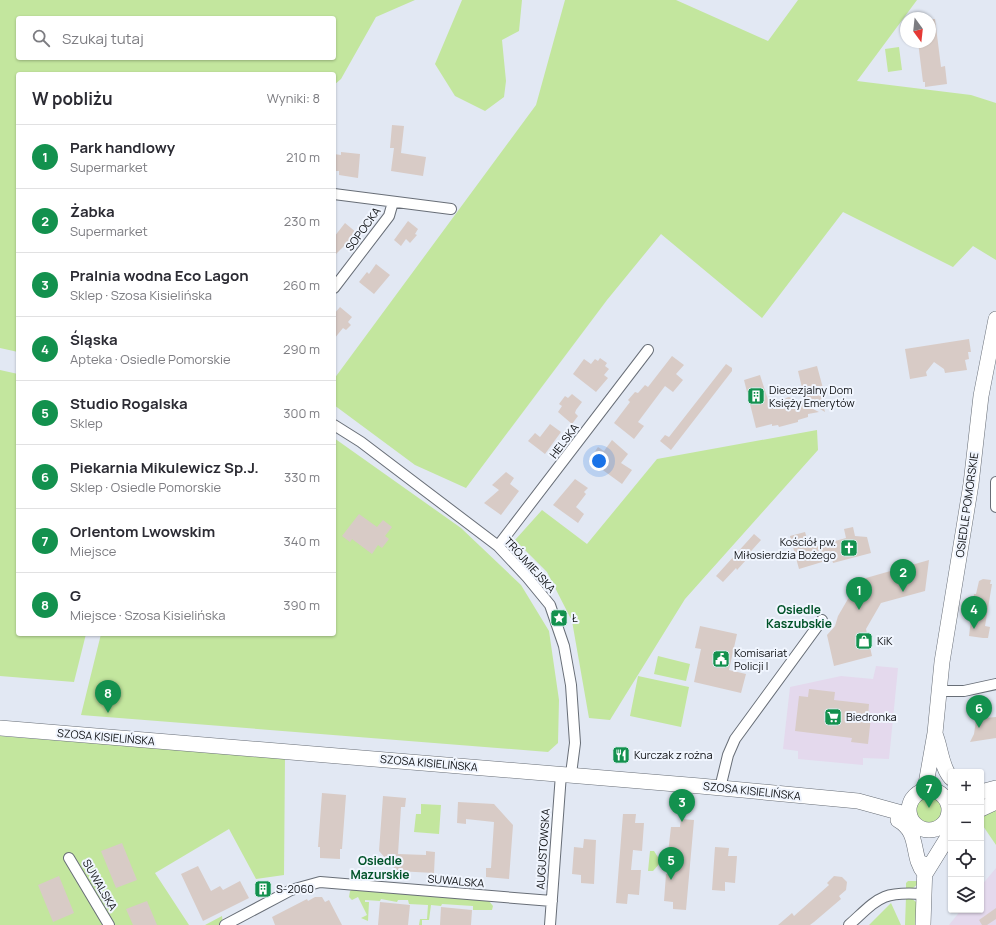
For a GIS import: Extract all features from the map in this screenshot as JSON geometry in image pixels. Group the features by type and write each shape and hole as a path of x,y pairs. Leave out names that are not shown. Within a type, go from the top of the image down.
{"street":[{"name":"SOPOCKA","path":"336,194 451,209"},
{"name":"SOPOCKA","path":"336,285 389,216 393,202"},
{"name":"OSIEDLE POMORSKIE","path":"935,733 939,690 971,484 981,396 996,319"},
{"name":"HELSKA","path":"498,546 648,350"},
{"name":"TRÓJMIEJSKA","path":"336,426 361,442 498,546 527,577 550,605 564,646 570,685 575,743 566,774"},
{"path":"996,482 996,506"},
{"path":"720,788 728,755 734,739 822,620"},
{"path":"939,690 964,691 996,684"},
{"name":"SZOSA KISIELIŃSKA","path":"0,728 566,774 842,800 899,801 917,795"},
{"path":"935,733 948,773"},
{"path":"935,733 947,801 945,822 936,828 928,830 915,824 909,815 917,795 926,784 935,733"},
{"name":"AUGUSTOWSKA","path":"550,925 566,774"},
{"path":"984,787 996,785"},
{"path":"984,791 996,788"},
{"path":"917,795 932,790 947,801"},
{"path":"842,800 849,806 891,817 903,822 912,834 918,866 925,868"},
{"name":"SZOSA KISIELIŃSKA","path":"858,801 909,815"},
{"path":"984,802 996,801"},
{"path":"984,807 996,801"},
{"path":"920,827 925,868 923,925"},
{"path":"925,868 932,837 936,828"},
{"path":"925,868 948,836"},
{"name":"SUWALSKA","path":"69,858 109,925"},
{"name":"SUWALSKA","path":"225,925 291,890 320,882 552,901"},
{"path":"849,925 884,896 901,893 923,894"}],"shaded area":[{"path":"876,666 898,668 889,759 863,758 863,765 798,759 798,751 783,749 790,687 841,676 873,679"},
{"path":"996,868 996,925 949,925 959,913 984,913 984,882"}],"green space":[{"path":"0,0 415,0 376,17 341,79 336,83 336,72 16,72 16,352 0,348"},
{"path":"462,0 522,0 519,31 502,40 506,81 504,97 485,111 455,96 435,64"},
{"path":"565,0 676,0 768,41 798,0 917,0 908,12 900,12 900,23 857,81 971,95 996,103 996,260 973,246 953,267 843,212 762,318 661,234 607,300 466,488 415,465 336,406 336,376 536,105"},
{"path":"899,47 902,70 888,72 885,49"},
{"path":"0,370 16,374 16,636 86,636 74,682 0,676"},
{"path":"817,430 818,450 685,599 610,720 589,718 572,621 547,572 515,540 542,510 587,544 657,459"},
{"path":"336,439 461,528 521,585 549,631 559,700 558,743 548,752 81,715 101,636 336,636"},
{"path":"658,656 690,664 686,681 654,674"},
{"path":"638,676 689,687 681,727 630,716"},
{"path":"0,736 285,758 284,875 256,879 229,829 155,873 189,925 0,925"},
{"path":"929,797 938,801 942,810 938,819 929,823 920,819 916,810 920,801"},
{"path":"421,804 441,805 439,834 414,832 416,814 421,814"},
{"path":"996,807 996,845 984,827 984,813"},
{"path":"650,851 654,851 661,862 653,871 648,871"},
{"path":"908,881 919,881 919,883 913,888 906,889 906,883"},
{"path":"353,889 485,900 489,901 493,906 492,910 473,910 473,906 442,904 441,906 431,905 429,920 422,920 422,925 419,925 420,919 427,919 428,905 409,904 408,900 398,900 397,902 381,899 380,901 365,900 365,902 369,902 368,921 361,918 367,915 358,897 352,900 349,897 350,891"},
{"path":"906,897 910,897 916,902 918,925 905,925"},
{"path":"891,903 901,925 869,925"},
{"path":"222,916 223,925 205,925"}],"building":[{"path":"936,27 941,67 945,66 947,84 925,87 925,82 923,82 919,48 936,48"},
{"path":"392,125 404,126 401,153 426,157 423,176 391,171 394,148 390,148"},
{"path":"341,152 360,154 358,178 339,175 339,171 336,171 336,154 341,155"},
{"path":"408,221 418,229 415,234 417,235 410,243 406,239 401,246 394,240"},
{"path":"345,223 357,233 348,246 346,244 336,254 336,234"},
{"path":"376,264 390,275 374,294 359,282 367,272 369,274"},
{"path":"340,307 352,317 348,322 351,325 346,330 343,328 336,337 336,312"},
{"path":"969,339 971,352 968,352 969,359 965,360 967,370 945,373 944,369 934,362 926,372 927,376 910,379 905,349"},
{"path":"672,356 684,365 676,374 683,380 673,392 665,386 638,422 644,426 634,439 614,423 630,402 628,400 635,392 638,393 645,385 648,387"},
{"path":"600,358 607,363 605,366 609,369 604,375 608,378 596,392 573,374 584,359 591,364 595,359 598,361"},
{"path":"726,364 732,368 732,371 671,450 660,441 665,435 669,437"},
{"path":"817,366 824,392 820,392 825,412 805,400 798,371"},
{"name":"Diecezjalny Dom Księży Emerytów","path":"760,375 770,406 782,403 789,397 819,412 808,414 808,417 798,420 798,422 779,427 778,425 772,426 772,424 756,428 744,380"},
{"path":"572,394 582,402 575,413 578,416 572,424 558,412 562,406 559,404 565,396 568,398"},
{"path":"550,424 561,432 545,454 528,441 535,433 540,437"},
{"path":"612,440 628,454 621,463 632,470 622,484 589,460 598,447 604,451"},
{"path":"506,472 514,478 510,484 519,491 501,515 484,503 499,490 492,485"},
{"path":"575,479 588,488 584,492 586,494 576,507 584,514 578,523 553,505"},
{"path":"359,514 377,527 383,520 392,527 385,536 389,539 382,548 378,545 372,554 352,539 350,542 342,536"},
{"path":"853,527 855,536 867,537 871,553 833,563 832,559 799,569 790,536 805,532 810,548 846,538 844,529"},
{"path":"754,534 761,540 744,559 746,560 737,570 736,568 723,582 716,576"},
{"path":"929,560 925,591 881,603 866,629 872,656 834,666 827,635 835,626 838,616 859,580"},
{"path":"983,579 991,580 990,584 992,584 985,626 990,627 988,638 969,636 974,594 976,594 979,581"},
{"name":"Komisariat Policji I","path":"700,626 737,634 729,670 746,674 741,693 694,682 701,649 695,648"},
{"name":"Biedronka","path":"809,689 835,692 834,700 869,704 868,717 871,717 868,744 851,742 852,738 795,731 799,696 808,697"},
{"path":"984,713 985,718 996,717 996,738 970,742 974,734 976,721 975,715"},
{"path":"322,793 346,795 340,859 320,858 320,847 318,847"},
{"path":"383,796 406,798 405,807 401,807 398,854 426,855 426,851 435,852 434,873 397,871 379,851"},
{"path":"458,802 494,804 513,825 509,879 486,877 486,868 491,868 494,822 466,819 466,824 457,823"},
{"path":"623,814 636,814 635,823 644,823 642,851 633,850 631,870 641,870 639,895 628,894 627,904 616,903"},
{"path":"681,819 694,820 686,910 673,909 673,902 664,901 666,874 675,874 677,853 668,853 671,827 680,827"},
{"path":"584,839 596,840 594,884 581,883 581,875 572,874 574,847 583,848"},
{"path":"122,843 137,880 116,888 101,851"},
{"path":"715,847 729,848 728,856 737,856 735,883 725,882 725,891 712,890"},
{"path":"198,866 211,891 220,886 223,890 240,881 249,898 203,921 181,874"},
{"path":"59,876 74,913 53,922 38,885"},
{"path":"834,876 842,877 847,882 846,890 839,896 841,899 810,925 778,925 792,913 794,916 829,885 827,883"},
{"path":"315,897 322,897 325,902 329,900 342,925 275,925 272,917 307,899 308,901"},
{"path":"147,901 157,925 133,925 126,909"},
{"path":"380,902 410,905 408,925 378,925"},
{"path":"441,907 472,910 471,925 440,925"},
{"path":"996,908 996,919 987,925 982,925 979,920"}],"place":[{"name":"Diecezjalny Dom Księży Emerytów","path":"756,396"},
{"name":"Kościół pw. Miłosierdzia Bożego","path":"849,548"},
{"name":"Żabka","path":"903,592"},
{"name":"Park handlowy","path":"859,610"},
{"name":"Ł","path":"559,618"},
{"name":"Śląska","path":"974,629"},
{"name":"KiK","path":"864,641"},
{"name":"Komisariat Policji I","path":"721,659"},
{"name":"G","path":"108,713"},
{"name":"Biedronka","path":"833,717"},
{"name":"Piekarnia Mikulewicz Sp.J.","path":"979,728"},
{"name":"Kurczak z rożna","path":"621,755"},
{"name":"Orlentom Lwowskim","path":"929,808"},
{"name":"Pralnia wodna Eco Lagon","path":"682,822"},
{"name":"Studio Rogalska","path":"671,880"},
{"name":"S-2060","path":"263,889"}],"district":[{"name":"Osiedle Kaszubskie","path":"799,617"},
{"name":"Osiedle Mazurskie","path":"380,868"}]}
